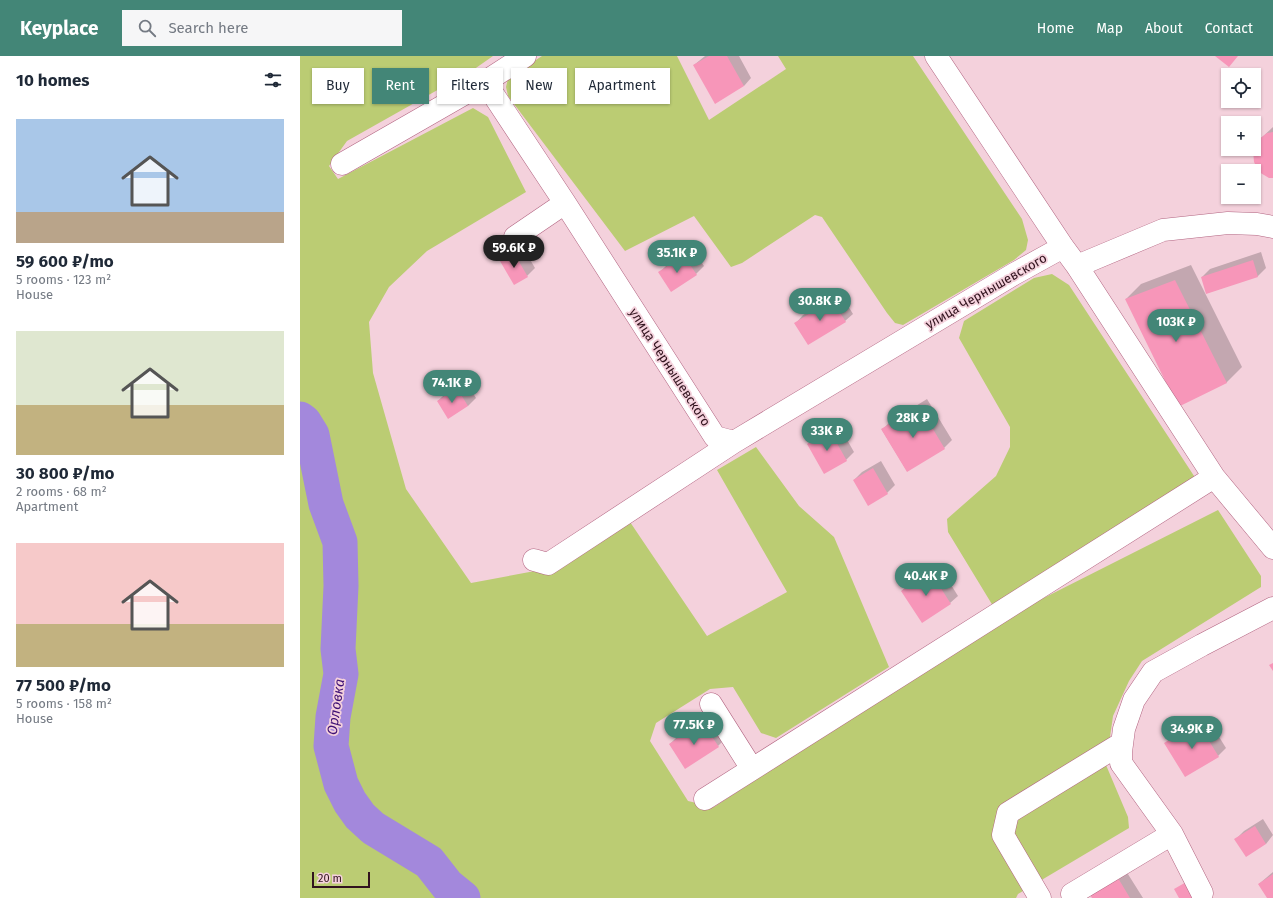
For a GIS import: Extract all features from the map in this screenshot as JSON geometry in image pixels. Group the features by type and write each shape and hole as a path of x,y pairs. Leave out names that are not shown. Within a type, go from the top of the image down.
{"street":[{"path":"503,70 525,56"},
{"path":"936,56 1077,266 1214,477 1273,548"},
{"path":"342,164 447,104"},
{"name":"улица Чернышевского","path":"500,104 566,203 715,437 734,442 1014,274 1063,247"},
{"path":"515,237 566,203"},
{"path":"1077,266 1163,230 1228,223 1257,224 1273,227"},
{"path":"534,560 548,564 734,442"},
{"path":"705,799 1214,477"},
{"path":"1202,893 1172,834 1121,764 1124,729 1134,700 1153,672 1202,644 1273,608"},
{"path":"711,704 752,769"},
{"path":"1040,898 1003,835 1008,812 1122,743"},
{"path":"1072,894 1172,834"}],"green space":[{"path":"300,56 493,56 476,68 437,68 437,90 429,95 429,68 372,68 372,104 413,104 347,141 329,166 338,179 473,108 488,117 526,192 427,251 389,287 369,322 373,373 406,489 471,583 551,568 630,522 707,636 787,592 717,470 756,447 799,506 834,537 889,667 776,738 761,733 733,687 710,689 656,723 650,741 688,801 714,807 996,622 1218,510 1261,576 1261,587 1142,661 1129,681 1113,716 1106,765 1128,817 1129,828 1018,894 1016,898 300,898"},
{"path":"542,56 677,56 709,120 786,69 778,56 913,56 1022,219 1028,240 1026,250 1014,260 903,325 895,323 887,313 822,217 815,215 742,263 731,267 694,216 625,251 514,104 567,104 567,68 523,68"},
{"path":"511,76 511,100 508,96 506,87 508,78"},
{"path":"1052,274 1069,285 1196,479 993,606 948,532 947,519 996,476 1010,447 1010,427 959,338 964,321 1034,278"}],"building":[{"path":"709,56 727,56 744,86 715,104 693,65"},
{"path":"1215,56 1238,56 1229,67"},
{"path":"1273,132 1273,178 1269,178 1261,173 1261,164 1255,164 1254,162 1254,156 1261,156 1261,138 1267,133"},
{"path":"514,253 528,277 514,285 500,261"},
{"path":"684,256 697,275 671,292 658,272"},
{"path":"1253,260 1258,277 1206,294 1201,277"},
{"path":"1175,280 1227,383 1178,407 1125,299"},
{"path":"832,300 846,322 808,345 794,323"},
{"path":"457,388 468,406 448,419 437,401"},
{"path":"919,406 945,449 907,472 881,429"},
{"path":"830,431 847,461 824,474 807,444"},
{"path":"873,468 888,494 868,506 853,480"},
{"path":"930,571 951,604 922,623 901,591"},
{"path":"1273,663 1273,671 1269,665"},
{"path":"702,722 719,747 685,769 669,744"},
{"path":"1198,723 1219,757 1185,777 1164,743"},
{"path":"1255,826 1266,844 1246,857 1234,839"},
{"path":"1273,874 1273,898 1267,898 1258,884"},
{"path":"1118,878 1130,898 1092,898 1090,895"},
{"path":"1188,881 1198,898 1179,898 1174,889"}],"waterway":[{"name":"Орловка","path":"300,419 304,422 312,435 326,504 340,542 341,586 338,649 341,674 333,717 331,746 341,784 350,802 360,816 373,828 429,862 447,885 463,898"}]}
